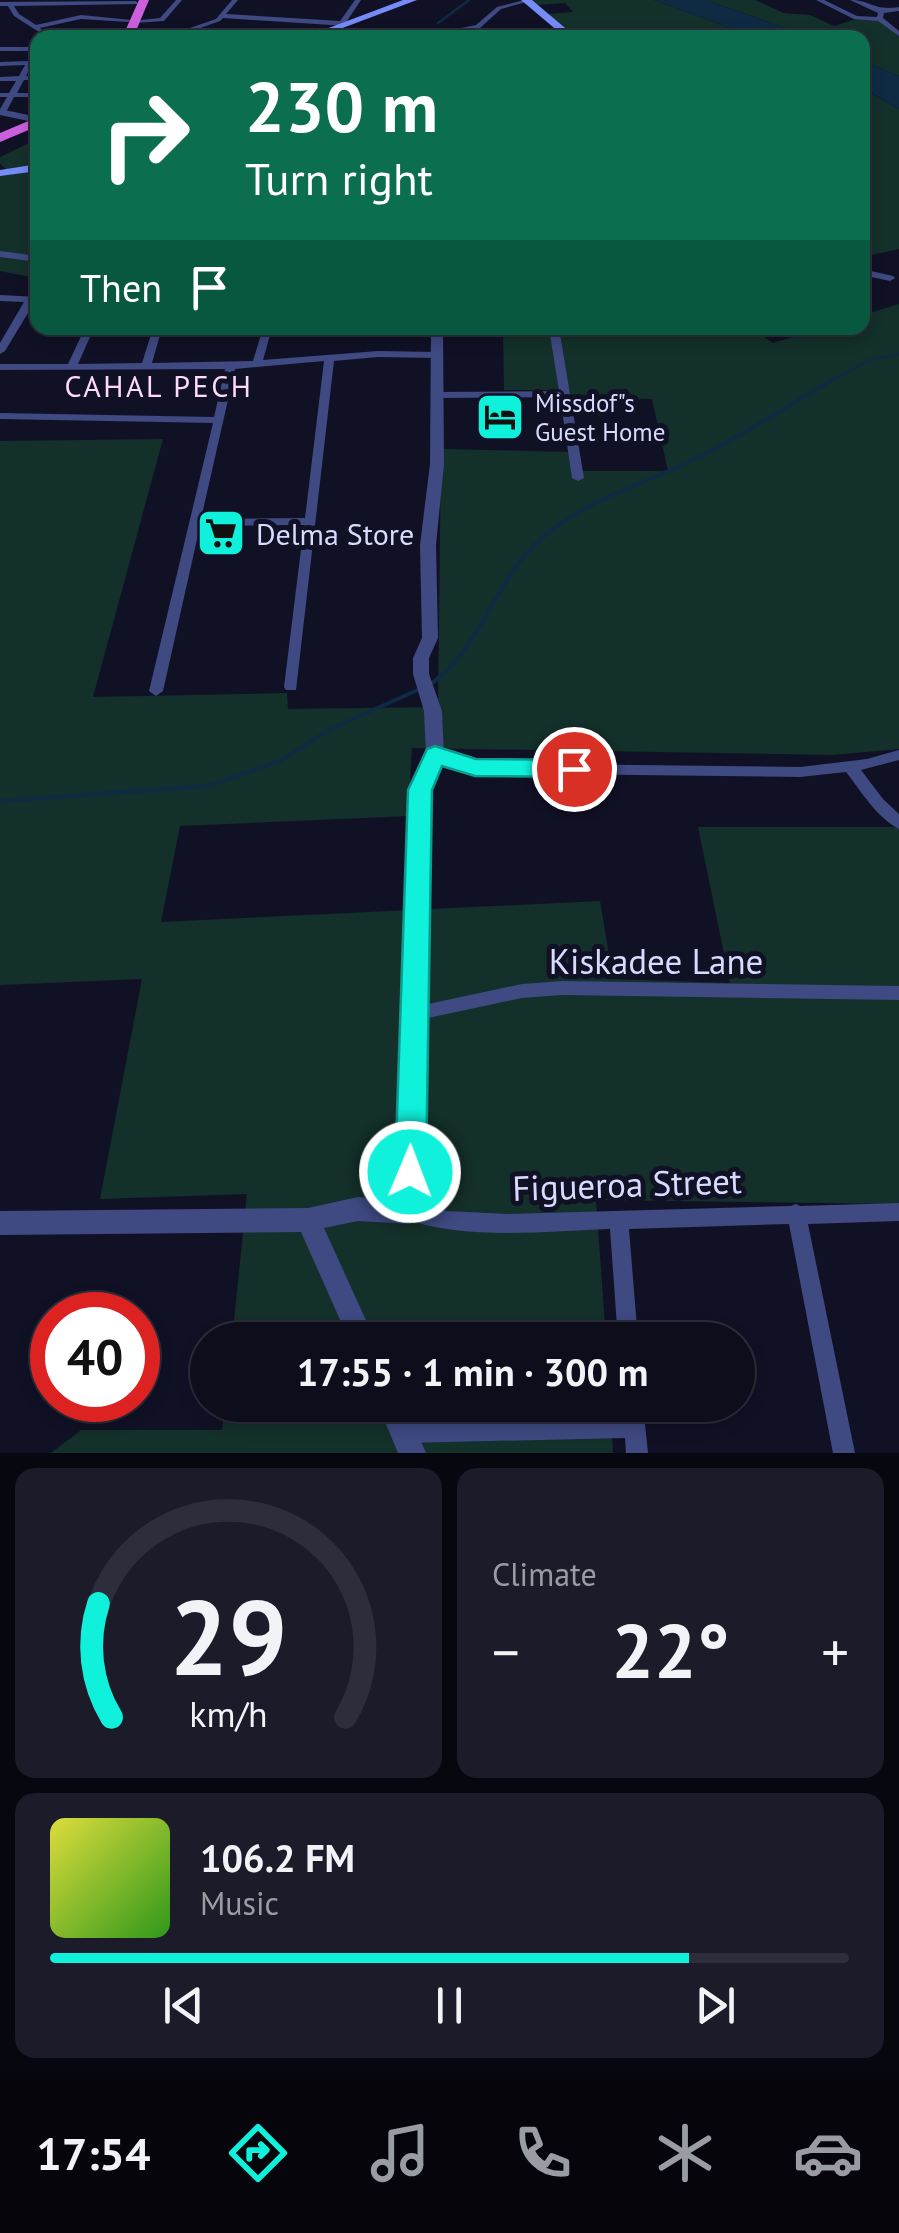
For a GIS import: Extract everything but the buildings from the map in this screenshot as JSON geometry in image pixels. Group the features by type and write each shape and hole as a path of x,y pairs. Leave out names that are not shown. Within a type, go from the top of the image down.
{"highway":[{"path":"126,30 139,1"},
{"path":"1,136 30,124"}],"main road":[{"path":"328,30 412,0"},
{"path":"526,1 563,30"},
{"path":"0,173 30,168"}],"street":[{"path":"35,27 82,17 162,20 179,0"},
{"path":"224,16 235,0"},
{"path":"186,30 224,16 345,24 358,0"},
{"path":"818,0 856,18 899,9"},
{"path":"856,2 874,0"},
{"path":"0,4 139,1"},
{"path":"461,30 478,27 499,8 526,1"},
{"path":"856,2 881,15 899,34"},
{"path":"10,4 16,15 38,30"},
{"path":"0,49 30,49"},
{"path":"0,64 30,63"},
{"path":"30,68 1,112 30,119"},
{"path":"0,79 30,78"},
{"path":"0,95 30,94"},
{"path":"0,254 30,258"},
{"path":"870,274 890,278"},
{"path":"0,298 30,299"},
{"path":"0,351 30,305"},
{"path":"72,367 86,335"},
{"path":"146,366 155,335"},
{"path":"257,365 265,335"},
{"path":"410,1212 420,790 435,755 433,711 421,658 430,638 428,545 437,464 438,335"},
{"path":"555,335 578,478"},
{"path":"0,366 231,366 378,354 437,355"},
{"path":"291,687 328,360"},
{"path":"156,691 231,366"},
{"path":"436,394 565,394"},
{"path":"0,416 219,420"},
{"path":"196,523 310,522"},
{"path":"435,755 453,763 488,768 800,772 899,755"},
{"path":"850,766 899,823"},
{"name":"Kiskadee Lane","path":"414,1014 562,988 899,993"},
{"name":"Figueroa Street","path":"0,1224 308,1220 358,1209 508,1223 899,1212"},
{"path":"796,1213 844,1453"},
{"path":"308,1220 354,1322"},
{"path":"619,1221 627,1322"},
{"path":"407,1442 582,1422"},
{"path":"634,1422 637,1453"}],"green space":[{"path":"531,0 654,0 736,30 567,30 548,14 573,12 565,3 536,5"},
{"path":"706,0 755,0 784,13 810,15 834,26 856,19 878,20 899,34 899,76 870,64 870,30 791,30"},
{"path":"870,93 899,109 899,249 870,255"},
{"path":"30,142 30,277 0,271 0,172 7,170 0,164 0,157"},
{"path":"899,304 899,749 833,755 412,748 408,816 180,826 161,922 600,901 613,979 730,983 698,827 899,827 899,1204 596,1200 605,1322 234,1322 247,1194 100,1199 142,979 0,985 0,441 163,439 93,697 287,693 288,709 438,707 441,449 569,452 572,471 668,471 652,399 572,398 569,390 504,390 503,335 761,335 773,343 800,335 870,335 870,313"},
{"path":"223,1422 611,1422 613,1453 51,1453 81,1430 222,1430"}],"water":[{"path":"654,0 706,0 791,30 736,30"},
{"path":"870,64 899,76 899,109 870,92"}],"waterway":[{"path":"438,23 469,0"},
{"path":"828,383 869,360 899,354"},
{"path":"431,684 463,651 526,555 560,524 598,502 716,448 832,380"},
{"path":"0,801 208,786 280,761 331,729 422,688"}],"place":[{"name":"Missdof\"s Guest Home","path":"500,417"},
{"name":"Delma Store","path":"221,533"}],"district":[{"name":"CAHAL PECH","path":"159,385"}],"route":[{"path":"410,1172 420,790 435,755 475,768 574,769"}]}
